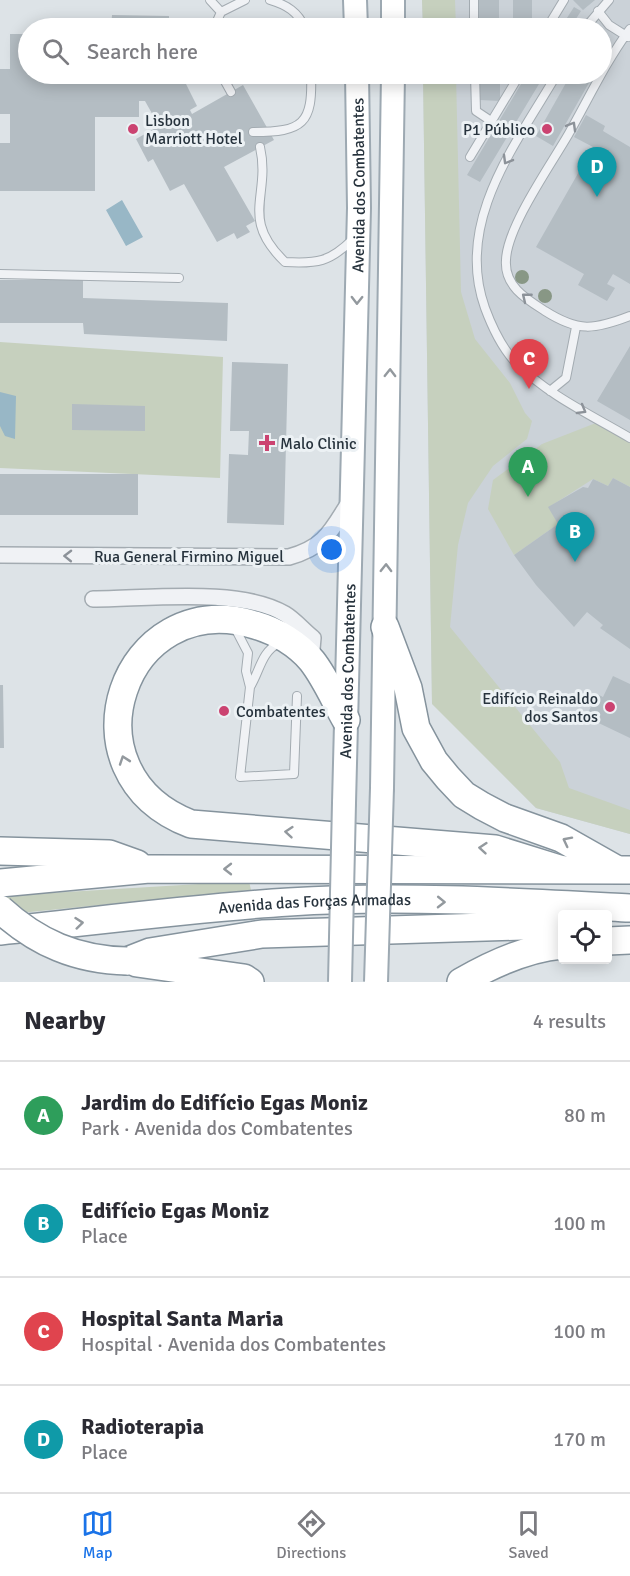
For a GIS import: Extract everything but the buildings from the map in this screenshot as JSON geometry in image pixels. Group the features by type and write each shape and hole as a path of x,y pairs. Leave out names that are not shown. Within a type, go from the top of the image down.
{"highway":[{"path":"346,720 311,660 286,639 264,627 228,619 189,624 155,643 140,658 122,691 117,710 117,730 124,764 134,782 161,809 191,825 495,849 560,869"},
{"path":"385,627 408,688 416,728 434,761 464,795 505,818 561,838 624,870"},
{"path":"0,851 109,854 149,869"},
{"name":"Avenida das Forças Armadas","path":"0,883 149,869 624,870"},
{"name":"Avenida das Forças Armadas","path":"0,931 220,907 289,902 538,903 585,910"},
{"name":"Avenida das Forças Armadas","path":"605,910 630,908"},
{"path":"0,909 32,935 62,950 94,959 244,978 250,982"},
{"path":"137,963 150,952 262,934 552,925 558,923"},
{"path":"612,941 630,940"},
{"path":"461,982 494,964 538,949 558,946"}],"main road":[{"path":"355,0 356,18"},
{"path":"393,0 393,18"},
{"name":"Avenida dos Combatentes","path":"340,982 359,234 357,84"},
{"path":"376,982 382,788 393,84"}],"street":[{"name":"Rua General Firmino Miguel","path":"0,555 289,557 309,552 327,538 352,499"},
{"path":"93,599 231,598 261,604 286,614 313,638 311,660"}],"lane":[{"path":"210,0 221,12"},
{"path":"218,18 221,12 245,0"},
{"path":"270,0 284,4 299,18"},
{"path":"474,0 474,18"},
{"path":"553,18 564,0"},
{"path":"593,18 609,0"},
{"path":"598,11 603,18"},
{"path":"612,27 628,34 612,61"},
{"path":"227,84 231,92"},
{"path":"253,132 288,130 299,124 309,112 310,84"},
{"path":"475,84 476,111 491,121"},
{"path":"470,157 514,84"},
{"path":"551,84 491,188 478,226 476,257 478,289 492,328 515,362 550,391 630,438"},
{"path":"599,84 509,240 505,262 510,283 525,298 576,327 601,327 630,316"},
{"path":"260,147 264,162 257,211 260,227 275,252 285,262 312,263 326,260 359,234"},
{"path":"0,274 179,278"},
{"path":"550,391 566,378 576,327"},
{"path":"228,619 246,644 250,687 240,777 294,774 297,696"},
{"path":"250,687 259,672 266,652 286,639"}],"shaded area":[{"path":"422,0 630,0 630,834 536,808 432,703 423,84 612,84 612,18 423,18"}],"green space":[{"path":"422,0 455,0 456,18 423,18"},
{"path":"423,84 456,84 461,292 475,339 510,383 525,413 532,421 527,439 493,466 468,503 458,545 450,627 560,762 569,788 630,810 630,834 536,808 432,704"},
{"path":"0,342 223,357 220,478 0,468"},
{"path":"601,421 630,439 630,487 613,478 608,486 593,479 549,507 558,524 514,555 488,509 493,480 542,444"},
{"path":"249,881 251,890 0,915 0,896"}],"water":[{"path":"122,200 143,237 126,246 106,210"},
{"path":"0,392 16,396 15,439 5,436 0,426"}],"place":[{"name":"Lisbon Marriott Hotel","path":"133,129"},
{"name":"P1 Público","path":"547,129"},
{"name":"Radioterapia","path":"597,197"},
{"name":"Hospital Santa Maria","path":"529,389"},
{"name":"Malo Clinic","path":"267,443"},
{"name":"Jardim do Edifício Egas Moniz","path":"528,497"},
{"name":"Edifício Egas Moniz","path":"575,562"},
{"name":"Edifício Reinaldo dos Santos","path":"610,707"},
{"name":"Combatentes","path":"224,711"}]}
